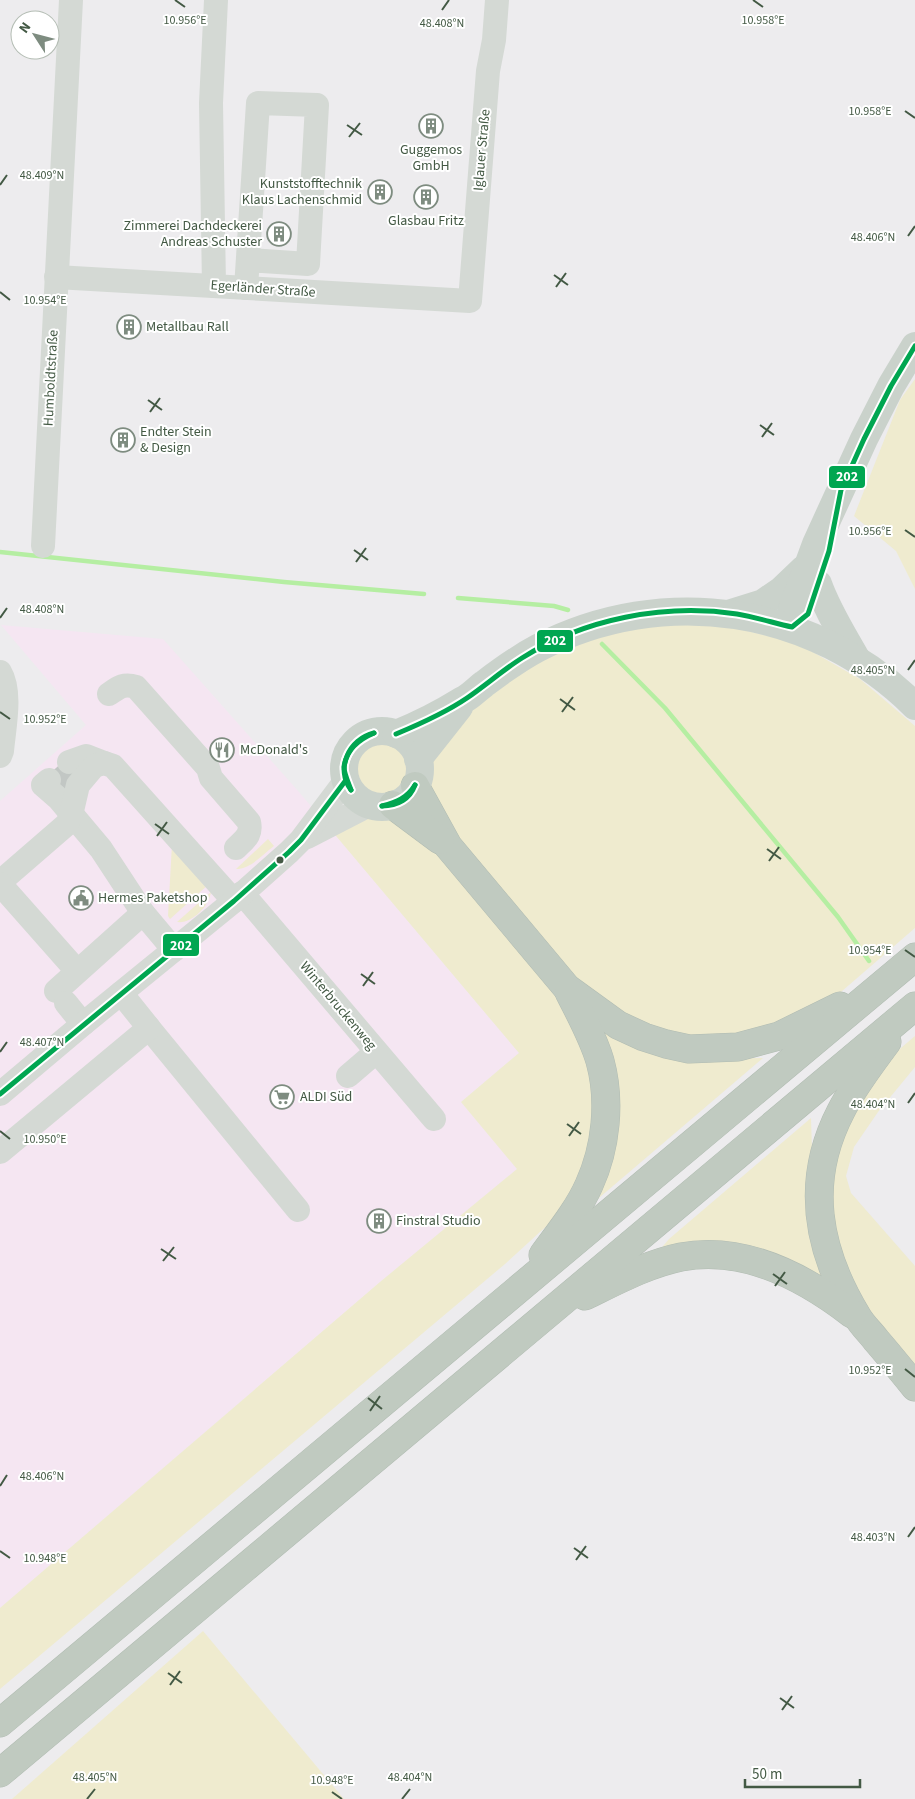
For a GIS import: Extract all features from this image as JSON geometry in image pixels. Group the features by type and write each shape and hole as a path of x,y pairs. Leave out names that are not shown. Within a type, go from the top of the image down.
{"highway":[{"path":"415,786 448,846 567,988 589,1031 600,1062 605,1106 604,1135 596,1168 582,1198 562,1230 516,1291"},
{"path":"381,805 448,846"},
{"path":"0,1723 915,957"},
{"path":"567,988 618,1025 644,1037 689,1049 712,1049 738,1047 779,1036 882,985"},
{"path":"0,1773 911,1010"},
{"path":"858,1318 832,1265 824,1242 818,1201 822,1164 827,1144 841,1111 858,1082 911,1010"},
{"path":"547,1314 639,1271 680,1257 706,1255 752,1261 780,1270 806,1282 831,1297 858,1318 915,1386"}],"main road":[{"path":"792,628 808,614 812,575 842,490 874,419 915,346"},
{"path":"731,613 763,603 782,590 812,575"},
{"path":"812,575 833,620 856,658"},
{"path":"396,734 464,700 505,669 536,649 592,625 646,613 731,613 792,628 826,642 856,658 900,691 915,706"},
{"path":"418,759 464,700"},
{"path":"384,731 396,734 414,748 418,759 419,778 415,786 402,801 381,805 355,795 346,780 344,768 346,756 352,746 372,732 384,731"}],"street":[{"name":"Humboldtstraße","path":"43,546 71,0"},
{"path":"214,286 211,103 216,0"},
{"name":"Iglauer Straße","path":"470,301 488,71 494,40 497,0"},
{"path":"246,288 258,103 317,106 308,264 248,260"},
{"name":"Egerländer Straße","path":"56,277 470,301"},
{"path":"0,672 6,696 0,756"},
{"path":"109,694 120,686 136,687 208,768 211,778 249,822 248,836 236,848"},
{"name":"Winterbruckenweg","path":"71,815 78,785 94,766 83,762 114,766 296,958 331,986 376,1052 434,1119"},
{"path":"2,1087 83,1024 238,897 301,840 346,780"},
{"path":"50,786 71,815 100,849 142,914 174,950"},
{"path":"301,840 381,805"},
{"path":"71,815 66,824 0,883 78,971"},
{"path":"83,1024 61,997 78,971 142,914"},
{"path":"121,993 298,1210"},
{"path":"0,1152 149,1028"},
{"path":"348,1076 376,1052"}],"shaded area":[{"path":"915,379 915,589 896,551 854,516 900,400"},
{"path":"714,623 797,643 860,679 915,726 915,928 834,998 773,1032 709,1043 618,1018 580,984 455,836 430,793 429,761 454,721 495,686 556,650 628,625"},
{"path":"1,625 163,639 299,792 519,1053 461,1102 517,1169 380,1282 0,1608 0,801 86,725"},
{"path":"382,738 393,740 402,746 408,755 410,766 408,777 402,786 393,792 382,794 371,792 362,786 356,777 354,766 356,755 362,746 371,740"},
{"path":"385,813 438,851 563,998 589,1049 599,1108 582,1183 552,1221 505,1264 0,1689 0,1608 380,1282 517,1169 461,1102 519,1053 331,830 365,814"},
{"path":"268,839 274,846 252,864 236,869"},
{"path":"172,844 209,884 170,919 168,916"},
{"path":"211,892 207,903 199,913 188,920 177,922"},
{"path":"597,1023 704,1059 763,1058 593,1203"},
{"path":"915,1036 915,1067 878,1112 854,1147 846,1176 851,1193 915,1266 915,1370 849,1291 825,1195 834,1147 887,1060"},
{"path":"811,1118 812,1150 829,1283 653,1258 669,1239"},
{"path":"203,1631 344,1799 12,1799"}],"waterway":[{"path":"0,552 284,582 424,594"},
{"path":"458,598 554,606 568,610"},
{"path":"602,644 665,708 838,917 869,961"}],"tunnel":[{"path":"54,786 74,768"}],"transit line":[{"name":"202","path":"396,734 432,718 459,703 522,658 546,644 598,624 625,617 653,613 709,611 744,615 792,627 808,614 829,551 841,490 891,386 915,346"},
{"name":"202","path":"351,790 346,782 344,773 347,756 358,741 374,733"},
{"name":"202","path":"351,790 344,770 345,761 354,746 374,733"},
{"name":"202","path":"0,1094 234,901 289,852 301,840 346,780"},
{"name":"202","path":"382,806 393,805 403,801 415,785"},
{"name":"202","path":"382,806 401,799 415,785"}],"place":[{"name":"Guggemos GmbH","path":"431,126"},
{"name":"Kunststofftechnik Klaus Lachenschmid","path":"380,192"},
{"name":"Glasbau Fritz","path":"426,197"},
{"name":"Zimmerei Dachdeckerei Andreas Schuster","path":"279,234"},
{"name":"Metallbau Rall","path":"129,327"},
{"name":"Endter Stein & Design","path":"123,440"},
{"name":"McDonald's","path":"222,750"},
{"name":"Hermes Paketshop","path":"81,898"},
{"name":"ALDI Süd","path":"282,1097"},
{"name":"Finstral Studio","path":"379,1221"}]}
